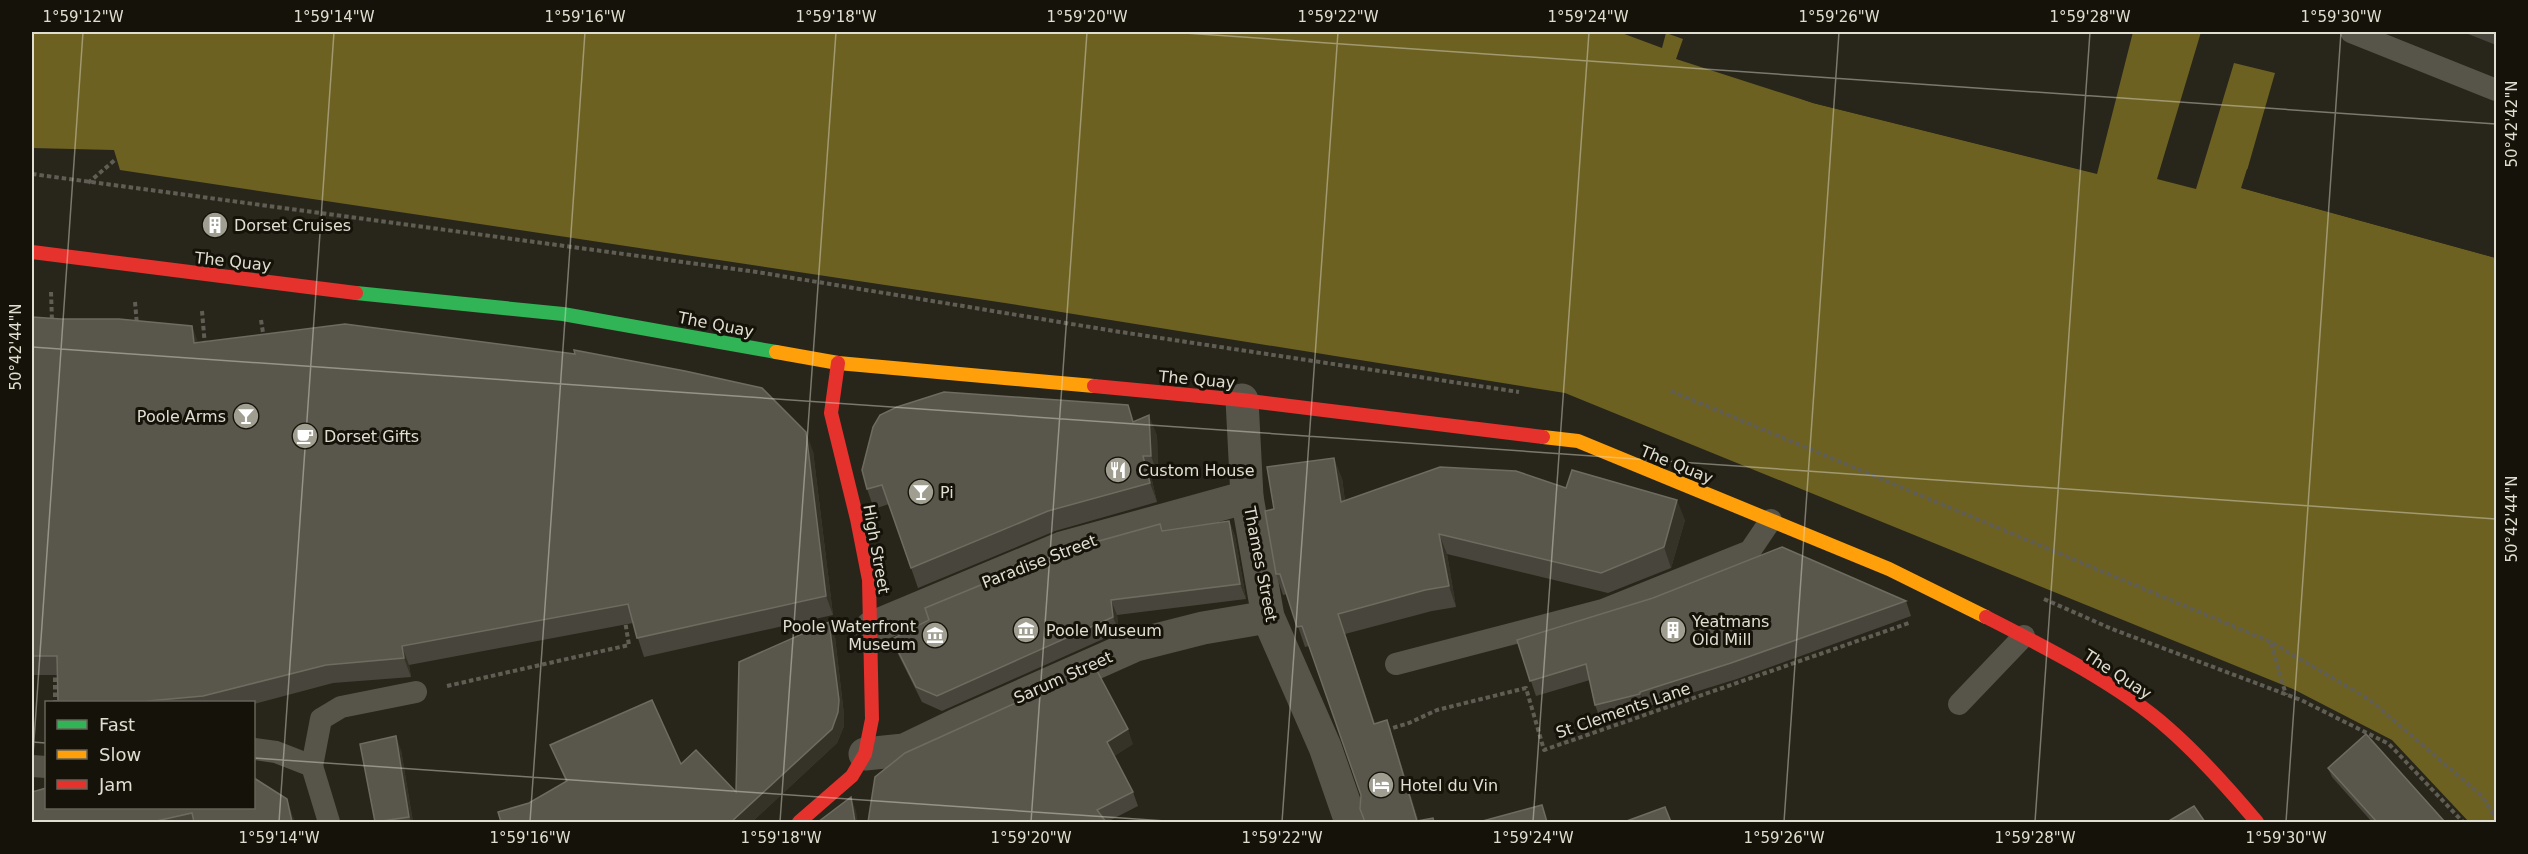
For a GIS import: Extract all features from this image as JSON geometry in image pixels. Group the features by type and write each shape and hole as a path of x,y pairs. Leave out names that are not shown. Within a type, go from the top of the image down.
{"street":[{"name":"The Quay","path":"32,252 358,293 563,314 838,363 1242,399 1578,441 1889,569 2024,636 2106,683 2168,728 2231,791 2257,822"},
{"name":"High Street","path":"799,822 852,776 865,754 872,719 869,580 857,519 831,413 838,363"},
{"name":"Thames Street","path":"1242,399 1247,497 1268,617 1325,747 1351,822"},
{"name":"Paradise Street","path":"871,628 1062,548 1247,497"},
{"name":"Sarum Street","path":"865,754 904,750 1136,645 1203,628 1268,617"}],"lane":[{"path":"2351,32 2496,90"},
{"path":"1396,664 1603,610 1750,551 1771,520"},
{"path":"1959,704 2024,636"},
{"path":"329,822 312,766 321,719 341,707 416,692"},
{"path":"255,749 276,752 312,766"}],"path":[{"path":"88,183 116,159"},
{"path":"51,254 52,325"},
{"path":"132,266 138,337"},
{"path":"198,273 206,351"},
{"path":"256,279 265,348"},
{"path":"1671,391 2271,642 2370,700 2482,796 2496,819"},
{"name":"St Clements Lane","path":"1325,747 1409,723 1437,710 1526,688 1544,750 1926,617 1971,608"},
{"path":"416,692 629,645 624,614"},
{"path":"2271,642 2286,695"},
{"path":"55,667 55,701"}],"shaded area":[{"path":"32,32 1619,32 1662,48 1666,33 1683,39 1676,59 1813,103 2097,174 2133,32 2201,32 2157,179 2196,189 2234,63 2275,73 2242,188 2496,258 2496,822 2469,822 2392,740 2293,689 1565,393 1005,303 120,170 114,150 32,148"}],"pier":[{"path":"1803,96 2092,169 2091,172 1813,103 1802,99"},
{"path":"2247,169 2250,170 2245,186 2496,255 2496,258 2241,188"}],"building":[{"path":"32,317 119,319 192,326 194,343 345,324 575,354 574,350 762,388 806,432 826,596 637,638 628,604 402,646 404,658 326,665 203,696 148,701 58,701 57,656 32,656"},
{"path":"944,392 1128,405 1133,422 1149,415 1151,456 1143,456 1150,483 1048,511 911,568 882,485 867,489 862,470 873,427 880,415"},
{"path":"1334,458 1341,502 1440,467 1516,471 1566,488 1572,470 1677,500 1664,547 1601,573 1439,534 1449,586 1425,590 1338,614 1374,724 1387,720 1417,821 1433,818 1434,822 1365,822 1360,809 1361,795 1302,626 1297,627 1280,574 1276,574 1265,511 1274,509 1267,467"},
{"path":"1229,521 1240,584 1111,600 1113,617 937,696 916,687 892,639 929,620 925,608 1063,551 1160,524 1162,531"},
{"path":"1782,547 1906,601 1731,663 1640,692 1640,694 1595,705 1586,664 1530,681 1517,640 1653,598"},
{"path":"829,622 839,700 838,712 832,729 731,822 501,822 498,812 529,803 567,781 550,745 652,700 681,764 696,750 736,792 739,662"},
{"path":"1095,667 1128,729 1107,742 1133,792 1097,810 1106,822 868,822 875,777 905,753"},
{"path":"2366,734 2445,822 2377,822 2328,768"},
{"path":"396,736 409,817 375,822 360,744"},
{"path":"255,779 287,799 292,822 194,822 192,813 152,822 32,822 32,792 45,788 45,809 255,809"},
{"path":"851,797 855,822 818,822"},
{"path":"1542,805 1547,822 1479,822"},
{"path":"2194,806 2205,822 2167,822"},
{"path":"1665,807 1671,822 1624,822"}],"traffic: fast":[{"path":"356,293 563,314 776,352"}],"traffic: slow":[{"path":"776,352 838,363 1094,386"},
{"path":"1543,437 1578,441 1889,569 1986,617"}],"traffic: jam":[{"path":"32,252 356,293"},
{"path":"799,822 852,776 865,754 872,719 869,580 857,519 831,413 838,363"},
{"path":"1094,386 1242,400 1543,437"},
{"path":"1986,617 2081,668 2128,697 2204,762 2257,822"}],"place":[{"name":"Dorset Cruises","path":"215,225"},
{"name":"Poole Arms","path":"246,416"},
{"name":"Dorset Gifts","path":"305,436"},
{"name":"Custom House","path":"1118,470"},
{"name":"Pi","path":"921,492"},
{"name":"Poole Museum","path":"1026,630"},
{"name":"Yeatmans Old Mill","path":"1673,630"},
{"name":"Poole Waterfront Museum","path":"935,635"},
{"name":"Hotel du Vin","path":"1381,785"}]}
